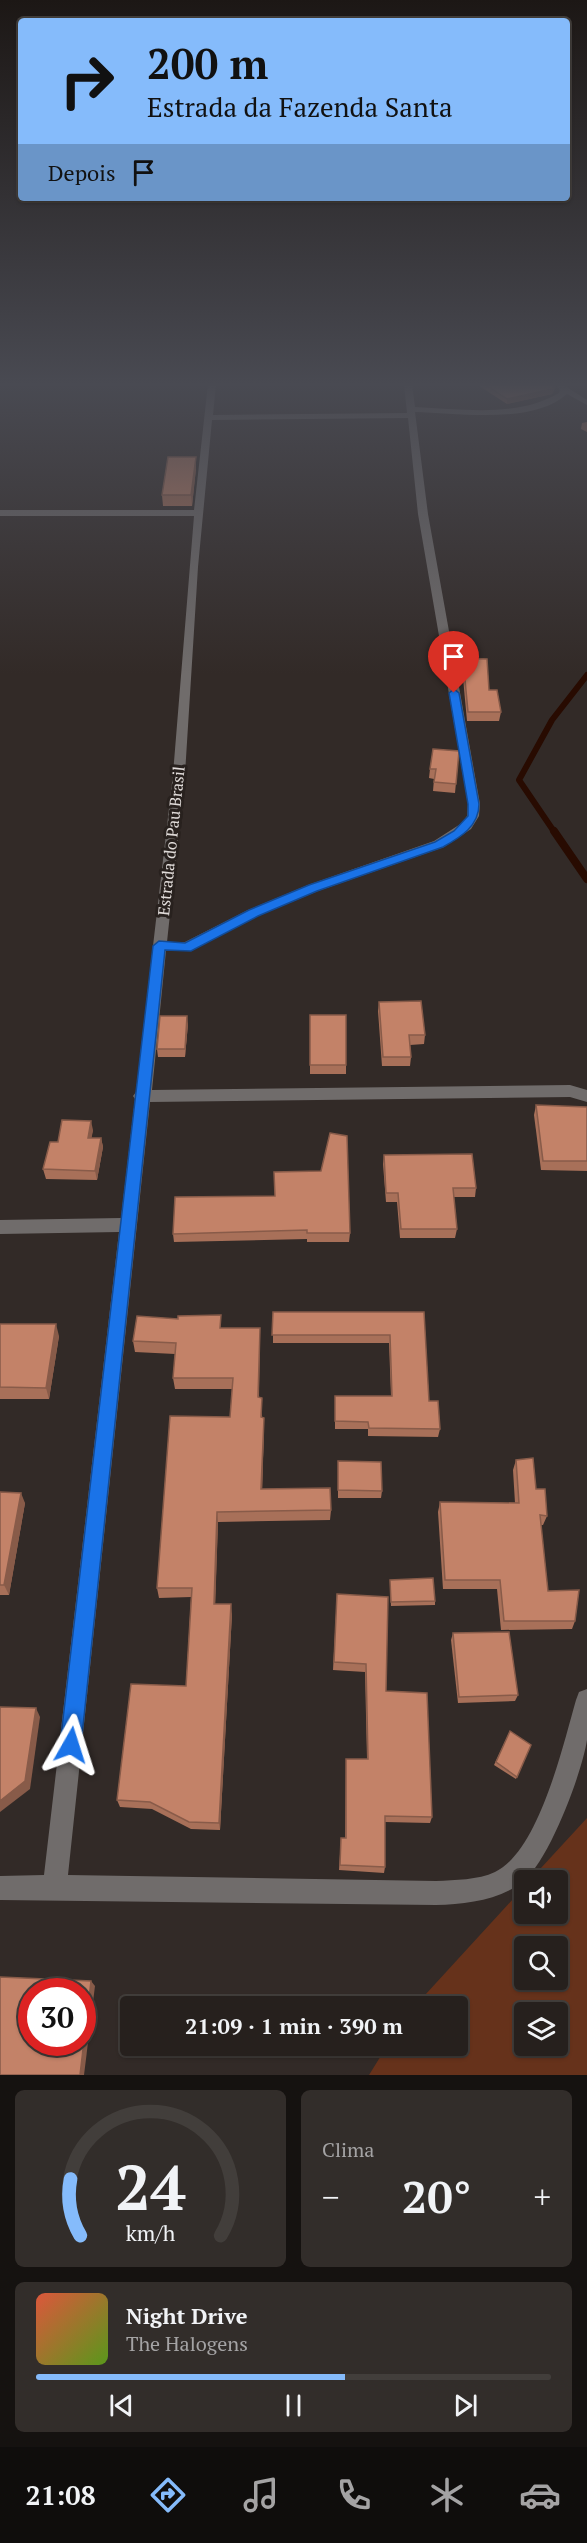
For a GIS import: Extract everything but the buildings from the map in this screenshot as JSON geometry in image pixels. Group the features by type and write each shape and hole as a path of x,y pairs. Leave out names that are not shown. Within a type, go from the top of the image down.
{"street":[{"name":"Estrada do Pau Brasil","path":"55,1887 129,1225 141,1096 179,774 202,481"},
{"path":"159,946 187,948 253,913 313,888 439,844 459,833 473,816 474,804 423,514 420,481"},
{"path":"0,513 198,513"},
{"path":"141,1096 570,1091 587,1096"},
{"path":"0,1227 129,1225"},
{"path":"0,1888 436,1893 467,1892 494,1884 521,1868 541,1838 587,1701"}],"shaded area":[{"path":"587,1818 587,2075 369,2075 381,2056 468,2056 468,1996 424,1996 514,1898 514,1924 568,1924 568,1870 539,1870"}],"waterway":[{"path":"555,833 519,780 552,720 587,675"},
{"path":"554,831 587,879"}],"route":[{"path":"71,1745 159,946 187,948 253,913 313,888 439,844 459,833 473,816 474,804 454,693"}]}
